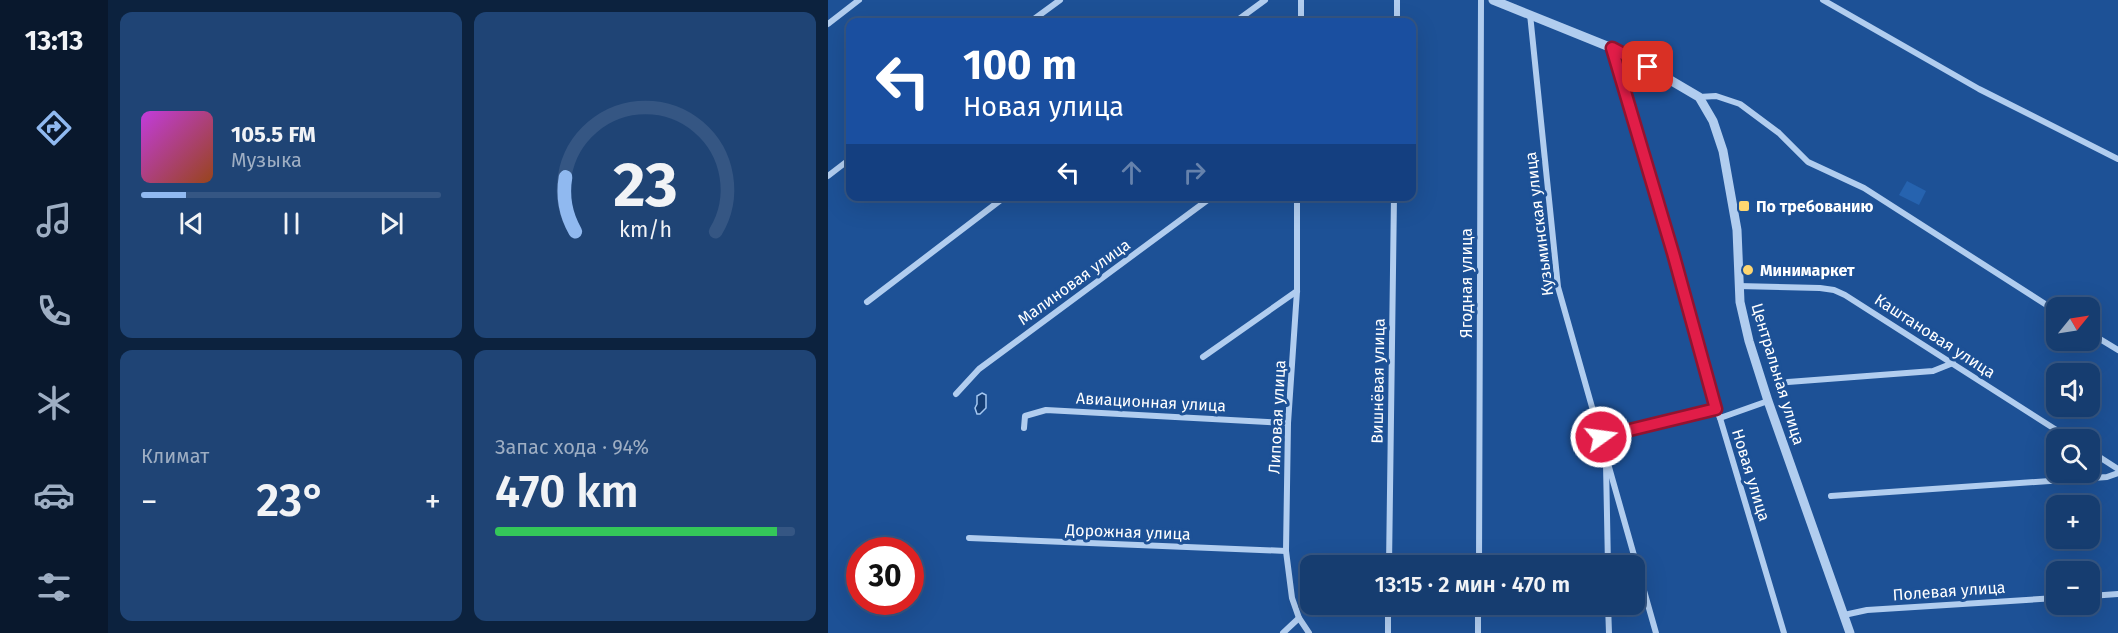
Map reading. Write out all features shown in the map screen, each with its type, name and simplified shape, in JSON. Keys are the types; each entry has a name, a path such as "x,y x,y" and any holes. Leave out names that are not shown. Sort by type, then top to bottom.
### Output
{"street":[{"path":"828,24 859,0"},
{"path":"1035,18 1060,0"},
{"path":"1240,18 1265,0"},
{"path":"1301,0 1301,18"},
{"path":"1397,0 1397,18"},
{"name":"Ягодная улица","path":"1479,555 1481,0"},
{"path":"1493,0 1612,48 1699,97 1716,96 1740,104 1779,132 1808,162 1864,188 2046,305"},
{"path":"1823,0 1979,88 2118,159"},
{"name":"Кузьминская улица","path":"1530,14 1558,287 1656,633"},
{"name":"Новая улица","path":"1612,48 1673,253 1716,409 1784,633"},
{"name":"Центральная улица","path":"1699,97 1713,121 1723,151 1737,230 1740,259 1738,286 1749,341 1850,633"},
{"path":"828,176 846,162"},
{"path":"867,302 999,201"},
{"name":"Малиновая улица","path":"956,394 979,369 1206,201"},
{"name":"Липовая улица","path":"1298,201 1297,291 1288,423 1286,551 1292,598 1299,618 1309,633"},
{"name":"Вишнёвая улица","path":"1389,555 1394,201"},
{"name":"Каштановая улица","path":"1738,286 1834,290 2055,429"},
{"path":"1203,357 1297,291"},
{"path":"2100,339 2118,350"},
{"path":"1788,382 1933,371 1953,363"},
{"path":"1720,418 1768,401"},
{"path":"1601,437 1716,409"},
{"name":"Авиационная улица","path":"1024,428 1025,416 1046,410 1288,423"},
{"path":"1606,455 1608,555"},
{"path":"1831,496 2107,477 2118,471 2100,458"},
{"name":"Дорожная улица","path":"969,538 1286,551"},
{"path":"2100,595 2118,594"},
{"name":"Полевая улица","path":"1844,615 1867,610 2046,599"},
{"path":"1388,615 1388,633"},
{"path":"1478,615 1478,633"},
{"path":"1608,615 1609,633"},
{"path":"1283,633 1299,618"}],"shaded area":[{"path":"1907,181 1926,191 1919,205 1899,195"},
{"path":"982,393 986,395 986,408 977,414 975,408 977,396"}],"place":[{"name":"По требованию","path":"1744,206"},
{"name":"Минимаркет","path":"1748,270"}],"route":[{"path":"1601,437 1716,409 1673,253 1612,48 1648,67"}]}
